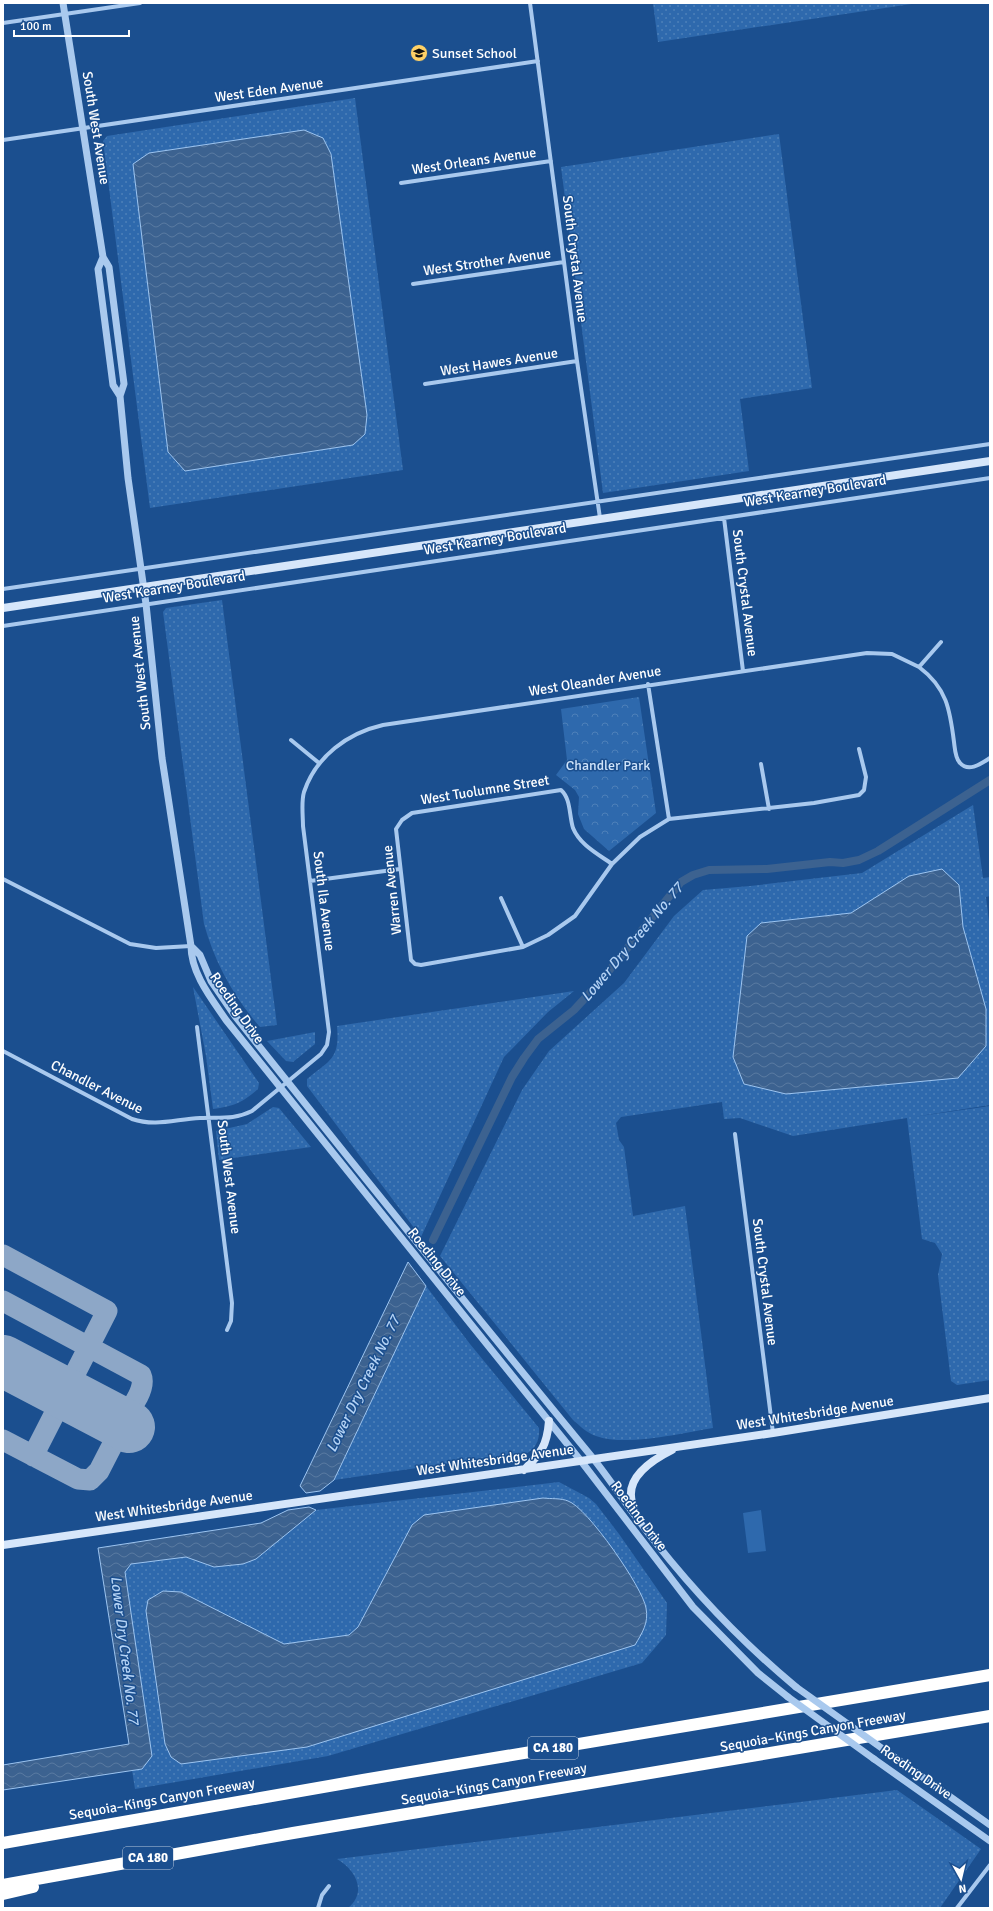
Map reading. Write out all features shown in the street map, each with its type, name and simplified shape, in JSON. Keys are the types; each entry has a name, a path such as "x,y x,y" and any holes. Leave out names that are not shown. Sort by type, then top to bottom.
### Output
{"highway":[{"name":"Sequoia–Kings Canyon Freeway","path":"3,1843 186,1810 990,1674"},
{"name":"Sequoia–Kings Canyon Freeway","path":"3,1885 293,1834 990,1716"},
{"path":"3,1894 293,1834"}],"main road":[{"name":"West Kearney Boulevard","path":"3,608 990,461"},
{"name":"West Whitesbridge Avenue","path":"3,1545 294,1501 524,1470 773,1433 990,1398"},
{"path":"524,1470 542,1449 548,1436 549,1421"},
{"path":"640,1522 631,1501 633,1485 640,1472 651,1462 680,1446"}],"street":[{"name":"South West Avenue","path":"63,3 103,257 110,267 124,384 120,396 140,569 146,604 162,758 191,946"},
{"path":"3,23 140,3"},
{"name":"South Crystal Avenue","path":"530,3 577,361 600,518"},
{"name":"West Eden Avenue","path":"3,140 538,62"},
{"name":"West Orleans Avenue","path":"401,183 551,161"},
{"name":"South West Avenue","path":"103,257 98,269 112,385 120,396"},
{"name":"West Strother Avenue","path":"413,284 564,262"},
{"name":"West Hawes Avenue","path":"425,384 577,361"},
{"name":"West Kearney Boulevard","path":"3,589 990,444"},
{"name":"West Kearney Boulevard","path":"3,626 990,478"},
{"name":"South Crystal Avenue","path":"724,518 743,671"},
{"path":"919,668 941,642"},
{"name":"West Oleander Avenue","path":"319,763 348,737 377,726 648,684 867,653 892,654 919,668 935,682 943,693 951,716 956,756 963,765 973,767 990,758"},
{"path":"648,684 669,819"},
{"path":"292,740 319,763"},
{"path":"501,898 523,947 548,935 575,916 612,864 640,837 669,819 769,809 858,795 864,790 866,777 859,748"},
{"name":"South Ila Avenue","path":"319,763 303,793 303,826 329,1032 327,1045"},
{"path":"761,764 769,809"},
{"name":"West Tuolumne Street","path":"412,813 561,790 566,795 574,830 580,839 589,848 612,864"},
{"name":"Warren Avenue","path":"412,813 402,820 396,829 411,960 415,964 421,965 523,947"},
{"path":"310,881 400,869"},
{"path":"3,879 130,944 156,948 191,946"},
{"name":"Roeding Drive","path":"191,946 200,955 211,981 221,998 534,1389 594,1459 640,1522 702,1597 767,1663 796,1687 990,1825"},
{"name":"Roeding Drive","path":"191,946 191,958 198,974 211,998 226,1020 582,1461 693,1607 758,1673 788,1697 990,1841"},
{"name":"South West Avenue","path":"197,1027 232,1303 231,1321 227,1330"},
{"name":"Chandler Avenue","path":"3,1051 139,1121 156,1124 221,1119 244,1115 252,1111 310,1064 321,1054 327,1045"},
{"name":"South Crystal Avenue","path":"734,1134 773,1433"},
{"path":"957,1908 990,1865"},
{"path":"318,1908 322,1895 329,1886"}],"green space":[{"path":"653,3 918,3 658,42"},
{"path":"355,98 403,470 150,508 103,141 107,136"},
{"path":"779,134 812,388 740,399 749,471 603,493 561,167"},
{"path":"222,600 277,1025 260,1027 241,1003 219,966 204,924 163,612 166,608"},
{"name":"Chandler Park","path":"639,697 656,813 609,851 584,829 578,814 579,797 575,790 556,775 567,760 561,709"},
{"path":"973,805 983,878 990,877 990,896 986,897 990,929 990,1105 913,1117 990,1106 990,1380 957,1385 951,1381 938,1275 942,1254 935,1243 922,1239 907,1118 793,1136 740,1118 724,1119 722,1102 621,1117 616,1123 619,1140 624,1147 633,1216 685,1206 713,1428 638,1440 609,1439 590,1433 573,1420 440,1256 522,1090 549,1051 624,983 674,916 703,890 862,873"},
{"path":"193,987 259,1083 258,1089 252,1094 242,1101 227,1107 213,1109 206,1056"},
{"path":"574,991 548,1012 504,1057 421,1237 307,1086 307,1079 327,1063 335,1052 338,1037 337,1026"},
{"path":"315,1032 315,1044 293,1062 286,1061 267,1041"},
{"path":"273,1107 279,1108 311,1147 219,1160 216,1131 247,1124"},
{"path":"426,1286 470,1344 539,1428 535,1446 529,1452 514,1458 487,1461 486,1458 334,1480"},
{"path":"559,1482 589,1498 596,1504 619,1534 667,1603 666,1635 642,1663 328,1756 135,1789 132,1770 142,1769 125,1572 130,1564 186,1557 215,1567 256,1558 316,1510"},
{"path":"761,1510 766,1551 748,1553 743,1513"},
{"path":"897,1790 981,1849 940,1908 348,1908 354,1902 357,1895 357,1881 349,1869 337,1859"}],"water":[{"path":"304,130 323,138 331,154 367,415 365,434 353,445 185,471 168,452 133,164 149,153"},
{"path":"942,869 959,885 963,927 986,1009 986,1046 958,1078 786,1094 744,1084 733,1057 747,936 761,923 851,913 909,876"},
{"path":"408,1262 426,1286 334,1480 320,1491 306,1493 300,1486"},
{"path":"543,1498 565,1500 577,1506 600,1532 625,1567 643,1598 647,1613 646,1623 635,1645 307,1747 181,1764 171,1757 165,1744 146,1611 148,1600 163,1591 181,1592 284,1644 349,1635 358,1627 412,1525 424,1515"},
{"path":"309,1507 316,1510 256,1559 243,1564 214,1567 186,1557 131,1564 125,1572 152,1756 142,1769 3,1790 3,1765 129,1744 98,1548 261,1523 288,1510"}],"waterway":[{"name":"Lower Dry Creek No. 77","path":"433,1240 512,1077 524,1058 538,1039 574,1010 599,983 681,882 693,875 709,870 767,869 830,862 843,863 859,860 878,851 990,780"}],"taxiway":[{"path":"3,1255 107,1311 33,1456"},
{"path":"3,1301 141,1375 142,1385 140,1391 135,1402 127,1411 118,1415 101,1412"},
{"path":"3,1440 78,1479 90,1480 99,1471 117,1436 117,1428 111,1419 101,1412"}],"runway":[{"path":"3,1361 129,1427"}],"place":[{"name":"Sunset School","path":"419,53"}]}
